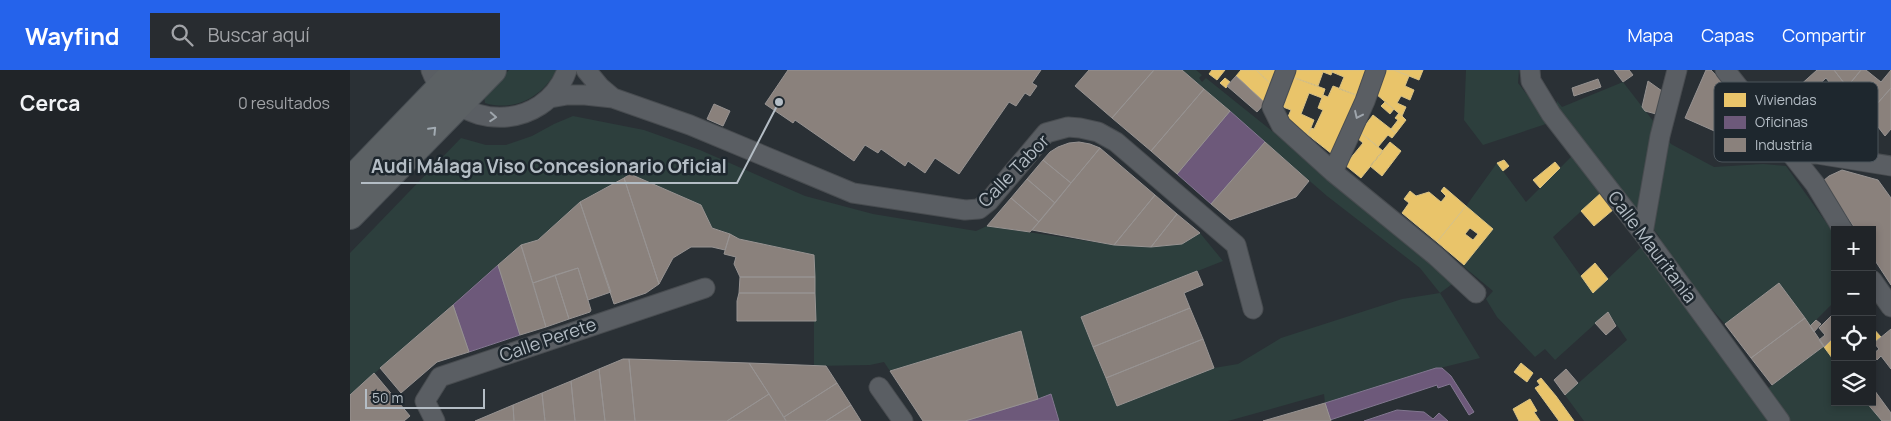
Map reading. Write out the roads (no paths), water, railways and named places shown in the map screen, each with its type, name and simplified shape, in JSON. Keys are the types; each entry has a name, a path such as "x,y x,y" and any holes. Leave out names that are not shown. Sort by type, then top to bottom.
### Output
{"main road":[{"path":"350,182 446,84 492,70"},
{"path":"350,215 446,84"}],"street":[{"path":"446,84 482,116 506,118 529,112 550,98 564,78 567,70"},
{"name":"Calle Tabor","path":"586,70 592,80 613,98"},
{"path":"1286,70 1272,107 1281,125 1332,172 1436,256 1476,292"},
{"path":"1332,172 1365,101 1376,70"},
{"name":"Calle Mauritania","path":"1530,70 1531,81 1551,114 1643,233 1780,421"},
{"path":"1643,233 1660,136 1677,70"},
{"path":"1725,70 1735,82"},
{"name":"Calle Tabor","path":"550,98 586,95 613,98 690,125 853,193 965,210 978,209 989,200 1046,133 1068,128 1098,132 1116,142 1236,245 1253,309"},
{"path":"1798,162 1815,184 1841,226"},
{"path":"1866,162 1891,166"},
{"path":"1876,286 1891,307"},
{"name":"Calle Perete","path":"435,421 425,401 440,377 705,288"},
{"path":"879,387 903,421"}],"place":[{"name":"Audi Málaga Viso Concesionario Oficial","path":"779,102"}]}
